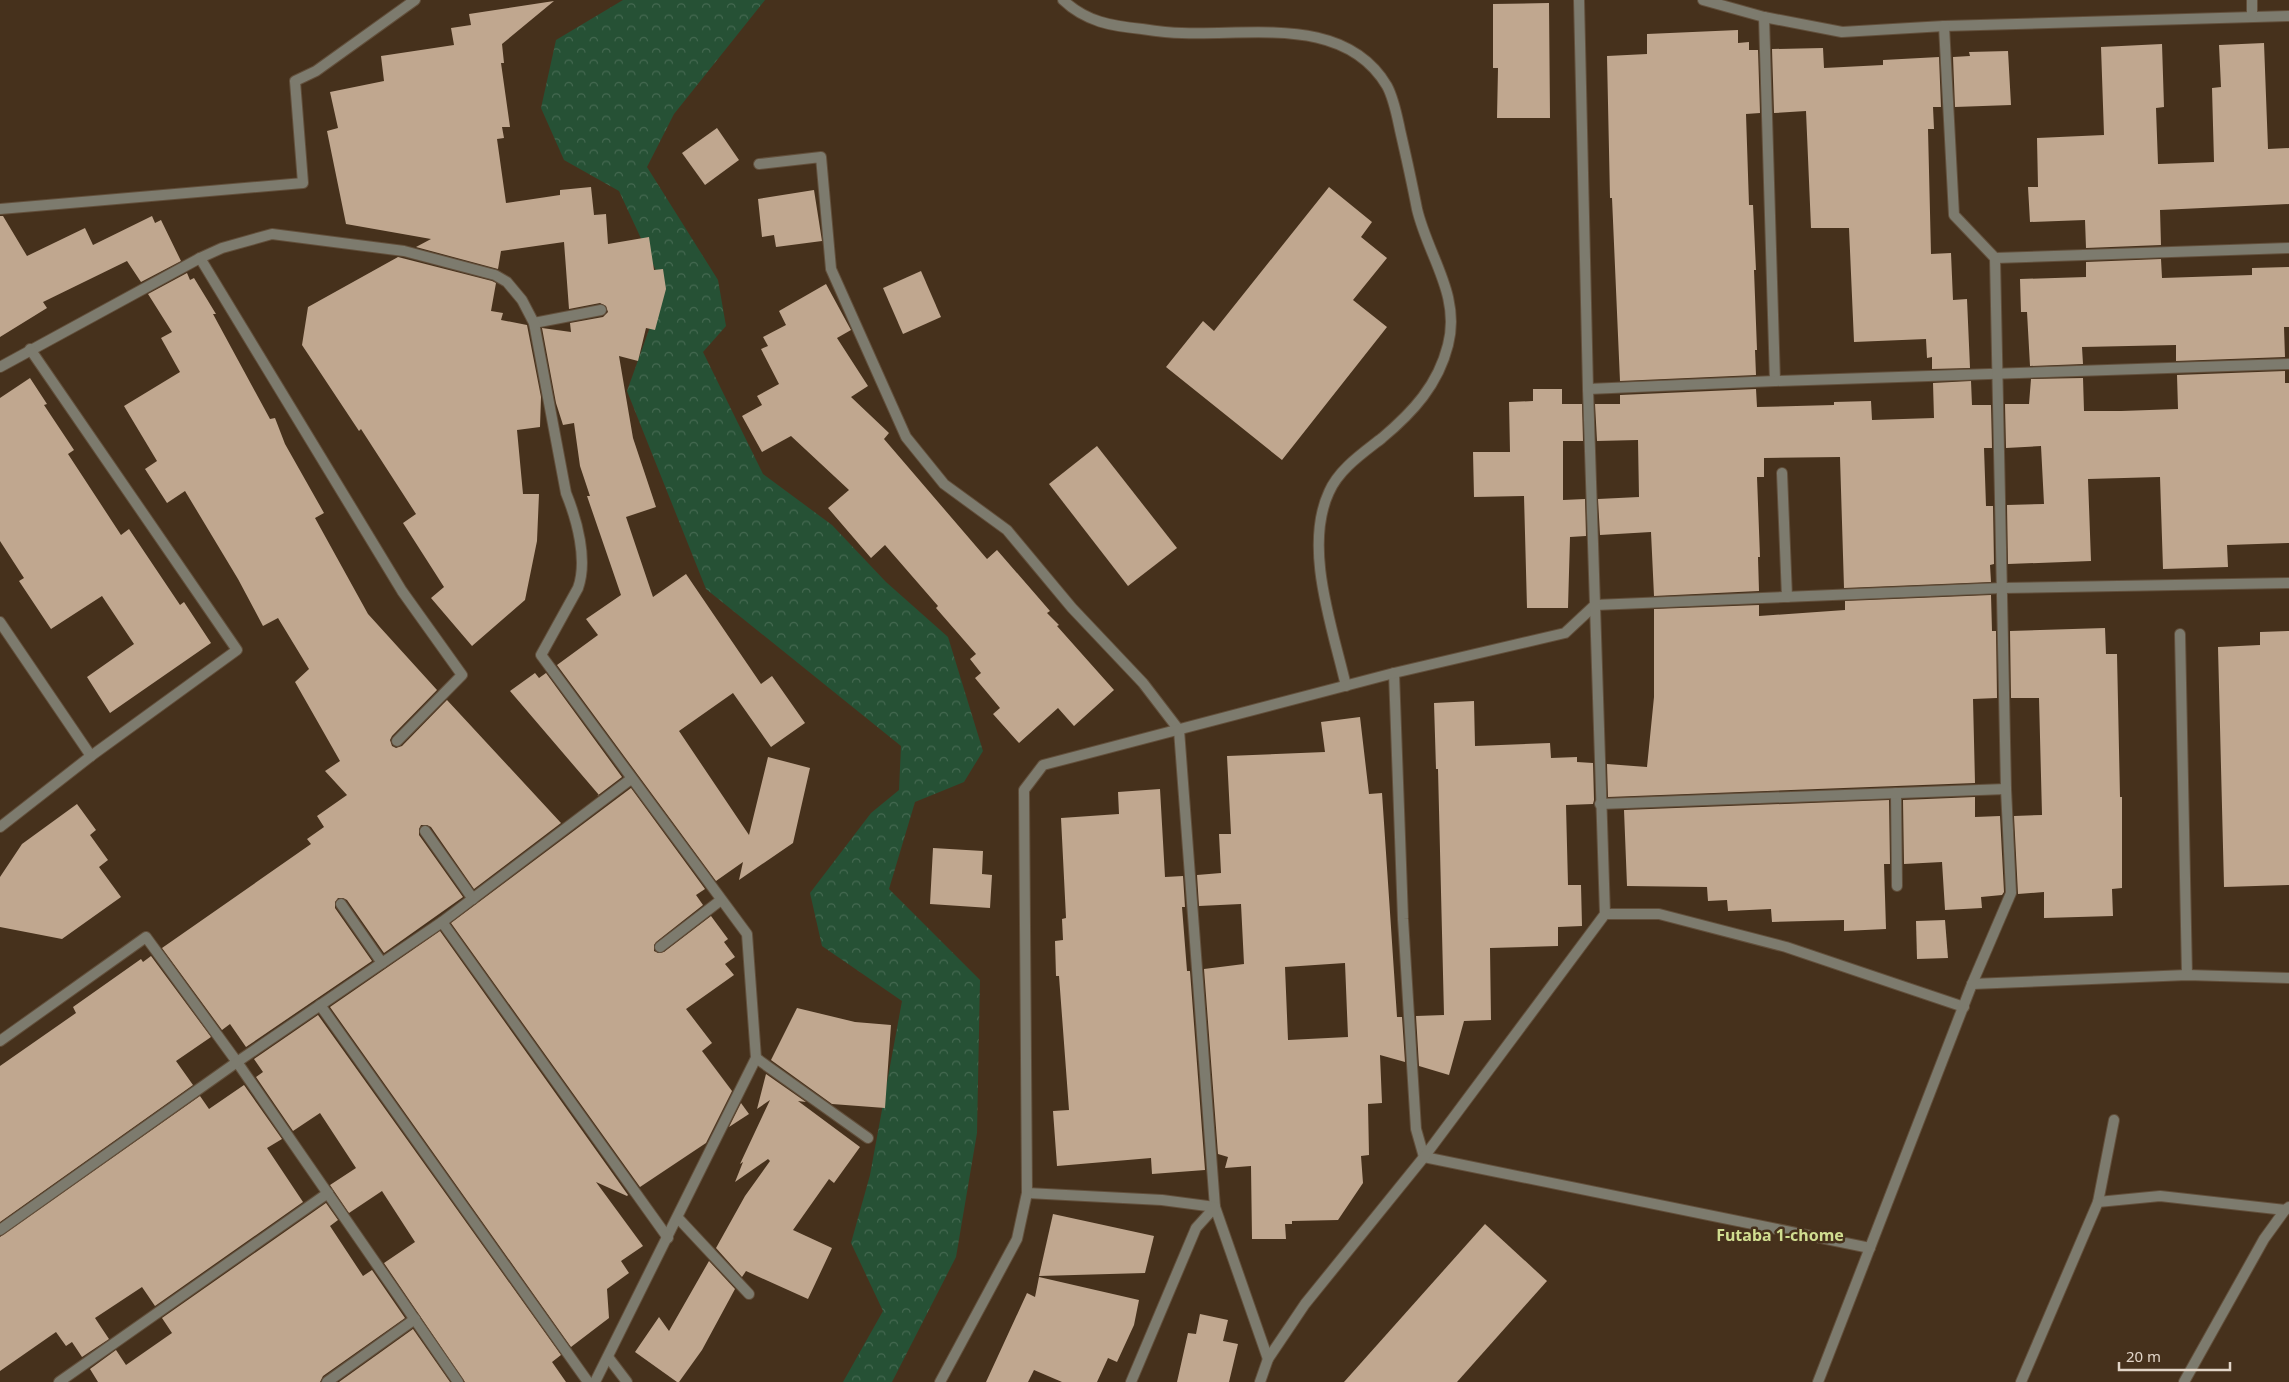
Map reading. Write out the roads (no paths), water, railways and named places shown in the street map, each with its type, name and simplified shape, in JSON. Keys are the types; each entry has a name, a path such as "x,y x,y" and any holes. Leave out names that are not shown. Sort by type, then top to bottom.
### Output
{"street":[{"path":"0,209 303,183 295,81 316,71 415,0"},
{"path":"1063,0 1076,12 1110,26 1181,33 1293,32 1318,37 1357,54 1375,68 1389,89 1397,114 1421,226 1441,271 1452,318 1443,366 1433,383 1402,422 1342,472 1329,491 1320,520 1321,576 1346,686"},
{"path":"1260,1382 1268,1359 1306,1304 1424,1157 1605,914 1588,389 1579,0"},
{"path":"1703,0 1764,17 1842,32 1944,26 2289,16"},
{"path":"2252,0 2252,16"},
{"path":"1764,17 1775,380"},
{"path":"1818,1382 1972,984 2010,893 1996,373 1995,258 1954,215 1944,26"},
{"path":"759,164 821,157 831,269 906,437 944,484 1007,530 1072,608 1143,683 1179,730 1215,1207 1268,1359"},
{"path":"0,367 200,258 222,248 272,234 404,251 495,275 507,282 522,300 534,323 566,493 574,512 581,558 581,578 578,588 541,655 747,934 756,1058 595,1382"},
{"path":"1995,258 2289,248"},
{"path":"200,258 402,591 462,675 398,741"},
{"path":"534,323 601,310"},
{"path":"0,826 91,756 237,650 30,349"},
{"path":"1588,389 1775,380 2289,364"},
{"path":"1782,473 1787,597"},
{"path":"940,1382 1017,1239 1028,1193 1024,790 1043,765 1394,673 1565,633 1595,605 2002,588 2289,583"},
{"path":"0,622 91,756"},
{"path":"2180,634 2187,975"},
{"path":"1394,673 1403,919 1416,1129 1424,1157"},
{"path":"0,1230 237,1062 442,922 631,779"},
{"path":"1600,804 2006,789"},
{"path":"1896,793 1897,886"},
{"path":"425,831 473,899"},
{"path":"660,947 721,900"},
{"path":"341,904 382,963"},
{"path":"1605,914 1659,914 1786,947 1964,1007"},
{"path":"442,922 668,1238"},
{"path":"0,1041 146,937 237,1062 458,1382"},
{"path":"1972,984 2187,975 2289,978"},
{"path":"320,1005 588,1382"},
{"path":"756,1058 868,1138"},
{"path":"2021,1382 2098,1202 2114,1120"},
{"path":"1424,1157 1870,1248"},
{"path":"59,1382 328,1193"},
{"path":"1028,1193 1162,1200 1215,1207"},
{"path":"2098,1202 2160,1196 2287,1209"},
{"path":"1131,1382 1196,1228 1215,1207"},
{"path":"2184,1382 2264,1239 2287,1209"},
{"path":"678,1218 749,1294"},
{"path":"327,1382 415,1319"},
{"path":"608,1357 627,1382"}],"district":[{"name":"Futaba 1-chome","path":"1780,1235"}]}
